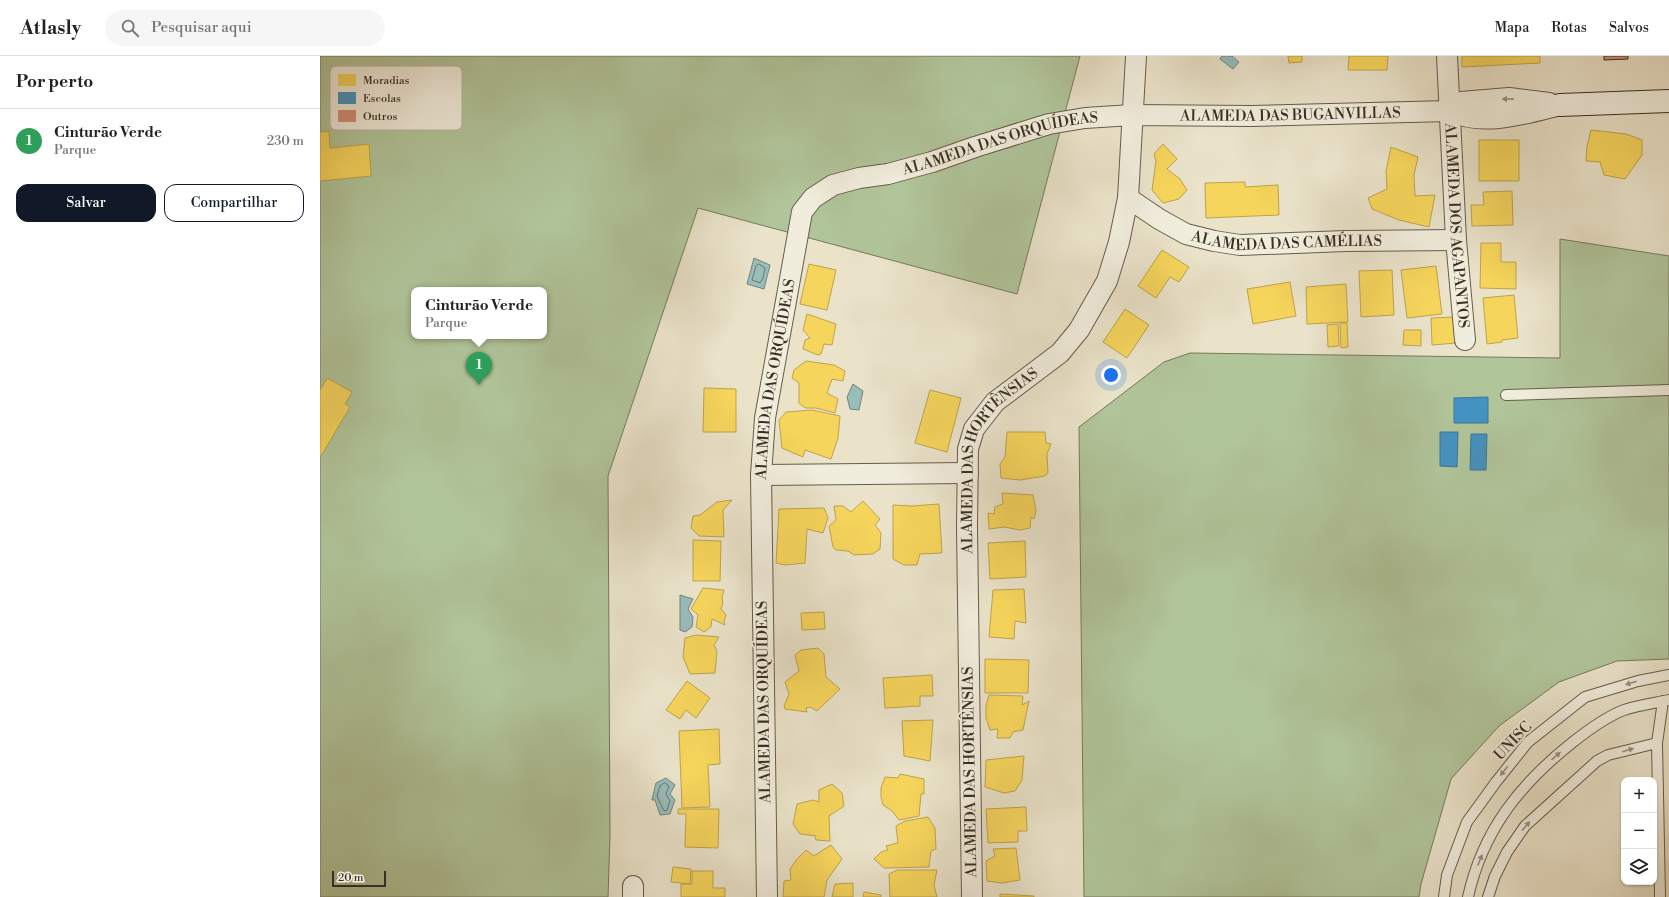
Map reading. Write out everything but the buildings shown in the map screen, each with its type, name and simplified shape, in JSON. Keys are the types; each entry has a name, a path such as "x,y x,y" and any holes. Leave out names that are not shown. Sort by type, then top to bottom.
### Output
{"street":[{"name":"ALAMEDA DAS HORTÊNSIAS","path":"972,897 967,527 968,449 974,429 995,402 1060,353 1079,330 1092,310 1107,281 1119,242 1128,198 1136,56"},
{"name":"ALAMEDA DOS AGAPANTOS","path":"1447,56 1456,240 1465,340"},
{"name":"ALAMEDA DAS BUGANVILLAS","path":"1132,115 1259,115 1449,111 1460,102 1509,98 1560,105"},
{"path":"1560,105 1669,101"},
{"name":"ALAMEDA DAS ORQUÍDEAS","path":"767,897 761,475 765,418 802,212 813,198 833,185 858,178 888,174 932,162 1049,124 1085,118 1132,115"},
{"name":"ALAMEDA DAS CAMÉLIAS","path":"1128,198 1159,219 1186,234 1214,241 1240,245 1346,241 1456,240"},
{"path":"761,475 968,473"}],"lane":[{"path":"1506,395 1669,390"},
{"name":"UNISC","path":"1444,897 1447,875 1467,822 1528,742 1585,698 1638,681 1669,675"},
{"path":"1468,897 1472,879 1491,834 1515,797 1548,764 1589,730 1624,710 1666,701 1657,742 1660,897"},
{"path":"1488,897 1495,876 1507,852 1525,826 1542,809 1597,761 1608,755 1657,742"}],"green space":[{"path":"320,56 1080,56 1017,294 698,208 608,476 610,835 608,897 320,897"},
{"path":"1560,239 1669,256 1669,659 1617,661 1559,682 1499,726 1451,779 1421,884 1419,897 1084,897 1079,427 1164,362 1190,353 1560,358"}],"water":[{"path":"1222,56 1232,56 1239,62 1233,69 1220,59"},
{"path":"754,258 770,265 764,289 747,284"},
{"path":"853,384 863,391 859,410 850,409 847,397"},
{"path":"680,595 693,599 688,609 693,617 692,627 685,632 680,630"},
{"path":"666,778 675,785 670,794 675,800 670,814 660,815 655,800 652,800 656,783"}],"place":[{"name":"Cinturão Verde","path":"479,385"}]}
